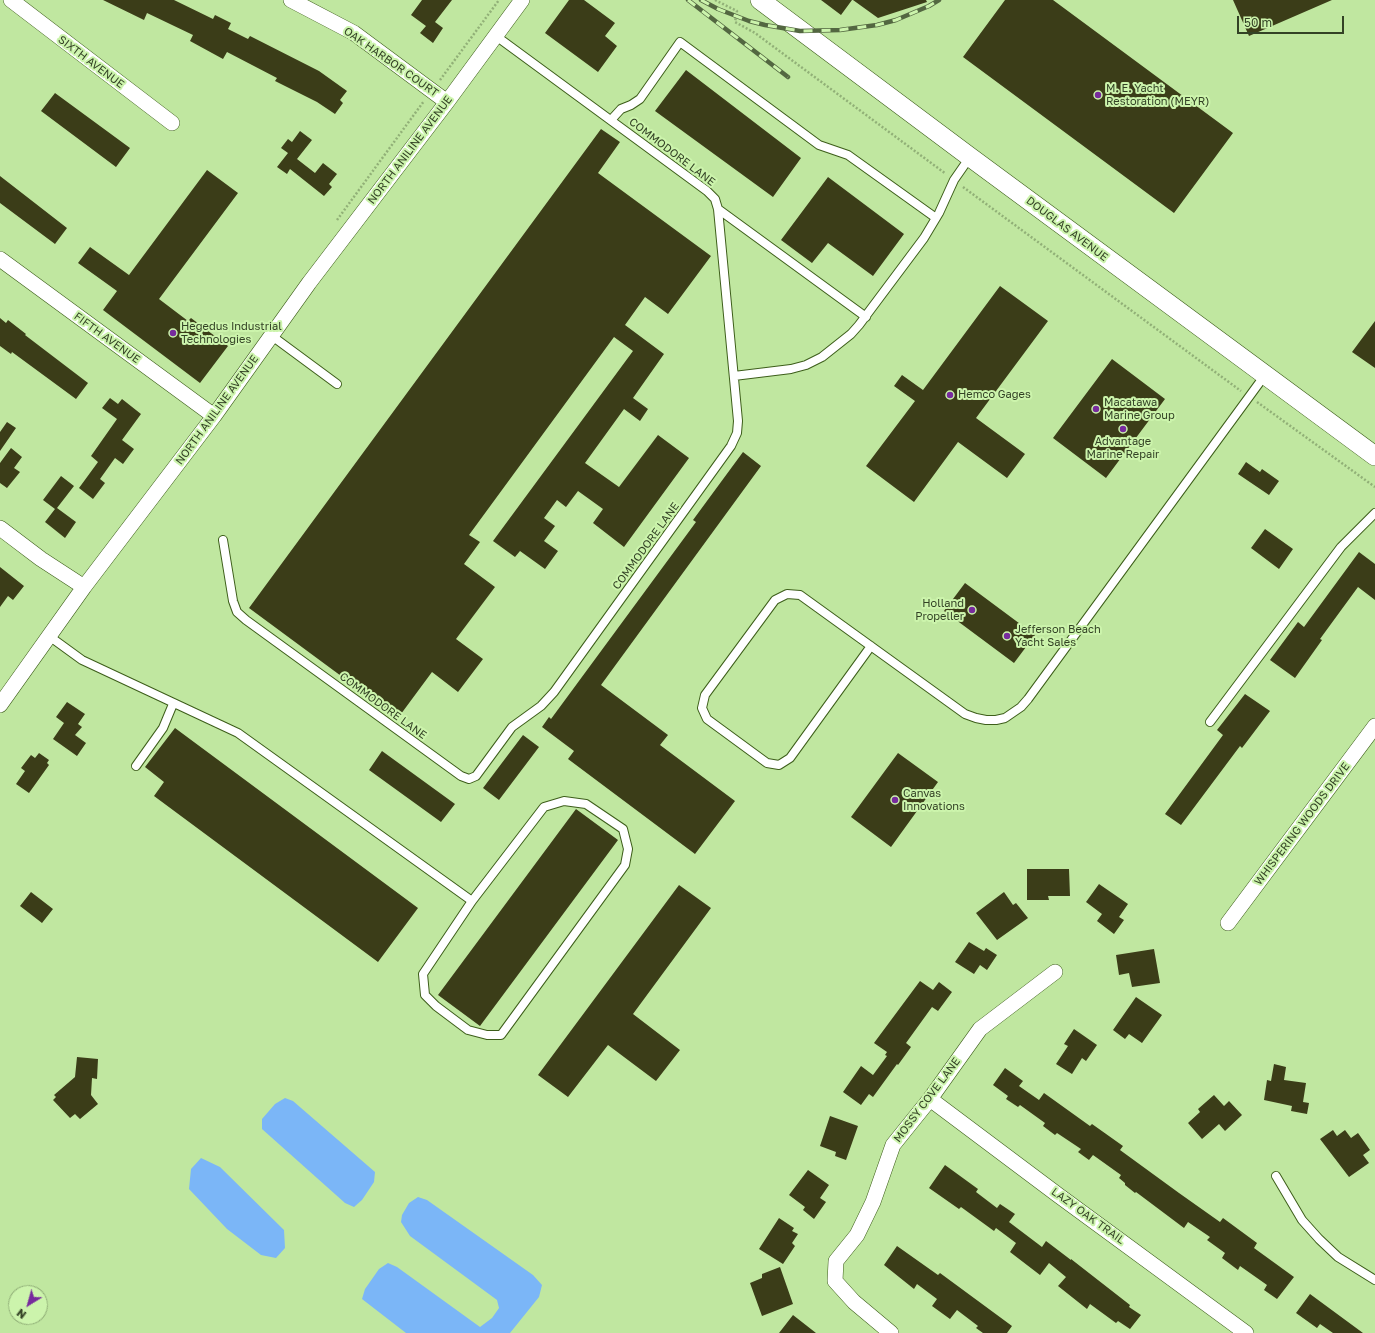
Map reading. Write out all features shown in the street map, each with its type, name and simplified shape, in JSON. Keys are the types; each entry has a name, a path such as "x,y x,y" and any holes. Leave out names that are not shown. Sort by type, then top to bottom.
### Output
{"street":[{"name":"SIXTH AVENUE","path":"11,0 172,123"},
{"name":"OAK HARBOR COURT","path":"291,0 354,33 447,102"},
{"name":"NORTH ANILINE AVENUE","path":"0,705 84,587 214,416 310,282 447,102 522,0"},
{"name":"DOUGLAS AVENUE","path":"760,0 970,158 1375,456"},
{"name":"FIFTH AVENUE","path":"0,259 214,416"},
{"path":"0,528 41,559 84,587"},
{"name":"WHISPERING WOODS DRIVE","path":"1228,922 1375,726"},
{"name":"MOSSY COVE LANE","path":"891,1333 854,1302 835,1281 836,1261 856,1235 873,1202 893,1145 930,1099 980,1029 1055,972"},
{"name":"LAZY OAK TRAIL","path":"930,1099 1245,1333"}],"lane":[{"name":"COMMODORE LANE","path":"223,540 233,601 237,612 461,776 469,779 476,776 512,727 541,706 554,692 731,446 737,433 738,421 718,209 715,199 611,120 496,36"},
{"path":"611,120 621,109 640,99 680,42 819,145 848,155 936,218"},
{"path":"734,376 791,369 806,365 822,357 860,325 924,238 936,218 954,180 970,158"},
{"path":"718,209 866,316"},
{"path":"272,336 337,384"},
{"path":"871,646 790,758 779,765 767,763 761,759 708,719 702,708 705,695 775,600 787,594 800,595 966,714 976,718 996,720 1005,718 1028,699 1265,375"},
{"path":"1210,722 1341,547 1375,513"},
{"path":"49,636 82,660 238,734 472,901"},
{"path":"136,766 163,728 173,704"},
{"path":"564,800 586,804 623,829 628,849 625,865 501,1035 487,1036 468,1030 436,1006 425,995 423,974 472,901 544,807 564,800"},
{"path":"1276,1176 1302,1220 1319,1239 1338,1257 1375,1280"}],"path":[{"path":"336,221 499,0"},
{"path":"715,0 737,11 735,22 755,33 945,173"},
{"path":"965,188 1375,487"}],"water":[{"path":"285,1098 293,1101 375,1172 374,1182 362,1200 354,1207 345,1203 262,1129 262,1119 275,1104"},
{"path":"201,1158 220,1167 284,1230 285,1248 276,1258 261,1255 227,1229 189,1189 191,1169"},
{"path":"418,1197 427,1200 533,1275 542,1285 539,1297 510,1333 406,1333 362,1299 365,1289 379,1269 388,1263 397,1267 480,1327 492,1318 499,1308 497,1300 410,1236 401,1222 402,1215 409,1203"}],"building":[{"path":"103,0 174,0 213,19 215,15 231,23 228,29 248,39 250,36 319,71 347,91 340,100 343,103 335,114 317,102 275,81 277,78 227,52 223,59 190,41 193,35 147,13 144,20"},
{"path":"422,0 452,0 435,22 443,28 433,43 420,33 426,26 411,15"},
{"path":"569,0 584,0 615,23 605,36 617,46 598,72 545,33"},
{"path":"821,0 852,0 841,15"},
{"path":"853,0 926,0 927,2 878,18"},
{"name":"M. E. Yacht Restoration (MEYR)","path":"1005,0 1053,0 1233,133 1174,213 963,57"},
{"path":"1233,0 1332,0 1249,36"},
{"path":"686,70 801,158 773,197 655,111"},
{"path":"55,93 130,148 116,167 41,111"},
{"path":"601,129 620,142 598,173 711,256 668,314 645,297 625,325 664,354 633,398 648,409 640,421 624,409 585,463 619,487 658,435 689,458 624,547 593,523 603,509 578,491 566,507 557,500 544,518 555,526 544,541 558,551 545,569 520,551 515,557 493,541 633,351 614,337 469,535 480,542 464,564 495,587 456,639 483,659 458,692 432,672 398,718 249,608"},
{"path":"300,131 312,140 297,159 315,173 323,163 337,174 329,184 332,187 324,196 290,169 287,174 277,167 288,153 281,148 288,139 292,142"},
{"path":"207,170 238,193 159,299 188,321 191,318 228,346 200,383 103,310 117,291 78,263 90,247 129,275"},
{"path":"0,176 67,228 55,244 0,203"},
{"path":"828,177 904,234 873,276 828,243 812,263 781,240"},
{"name":"Hemco Gages","path":"1000,286 1048,321 976,418 1025,454 1007,478 958,442 914,502 866,466 915,401 894,386 902,375 923,390"},
{"path":"0,318 6,323 8,320 26,334 25,335 88,383 76,399 12,352 11,354 0,346"},
{"path":"1375,321 1375,368 1352,352"},
{"path":"1112,359 1165,399 1106,478 1053,438"},
{"path":"110,398 118,404 122,399 141,414 122,440 134,449 123,464 115,458 100,479 105,483 93,499 79,488 98,462 91,456 117,419 102,408"},
{"path":"7,422 16,428 0,451 0,432"},
{"path":"11,448 22,457 14,468 20,472 7,488 0,483 0,463"},
{"path":"743,452 761,466 601,685 668,735 660,745 735,801 695,854 568,759 574,751 542,727 549,717 551,719 696,522 693,520"},
{"path":"1246,462 1260,472 1262,469 1279,481 1269,495 1238,474"},
{"path":"61,476 74,486 57,508 76,522 65,538 45,522 55,509 43,500"},
{"path":"1265,529 1293,549 1279,569 1251,548"},
{"path":"1359,552 1375,564 1375,600 1358,587 1320,639 1322,640 1295,678 1270,660 1298,622 1304,627"},
{"path":"0,567 24,586 13,600 8,596 0,607"},
{"path":"965,583 1035,635 1014,663 944,611"},
{"path":"1245,694 1270,711 1242,748 1240,746 1181,825 1165,814 1223,735 1217,730"},
{"path":"67,702 85,714 78,724 82,727 75,735 86,743 77,756 53,739 64,723 56,717"},
{"path":"175,728 418,908 378,962 154,796 164,782 145,767"},
{"path":"523,735 539,747 499,800 483,788"},
{"path":"382,751 455,804 441,822 369,770"},
{"path":"39,753 49,760 47,763 49,765 29,793 16,784 25,771 21,768 31,755 35,758"},
{"name":"Canvas Innovations","path":"898,753 938,782 891,847 851,817"},
{"path":"576,809 618,840 480,1026 438,995"},
{"path":"1027,869 1069,869 1070,896 1048,896 1049,900 1027,900"},
{"path":"1099,884 1128,904 1119,917 1124,920 1114,934 1097,921 1102,914 1086,902"},
{"path":"679,885 711,908 633,1014 680,1050 656,1081 608,1045 568,1097 538,1075"},
{"path":"31,892 53,909 42,923 20,906"},
{"path":"1004,892 1013,905 1016,903 1028,918 997,940 976,913"},
{"path":"969,942 984,951 986,948 997,955 987,970 980,965 974,974 955,962"},
{"path":"1154,949 1160,983 1132,987 1129,973 1119,975 1116,955"},
{"path":"920,981 933,990 939,982 952,992 938,1011 932,1007 906,1043 911,1047 898,1065 897,1064 873,1097 869,1094 861,1105 843,1092 861,1066 873,1075 887,1056 885,1055 887,1052 874,1043"},
{"path":"1136,997 1162,1015 1142,1043 1129,1034 1125,1039 1113,1030"},
{"path":"1074,1029 1097,1045 1086,1061 1082,1058 1072,1074 1056,1064 1068,1046 1064,1044"},
{"path":"77,1057 98,1059 97,1079 92,1078 91,1095 98,1104 80,1119 75,1114 70,1118 53,1100 56,1097 54,1095 75,1077"},
{"path":"1274,1064 1286,1067 1284,1080 1306,1083 1303,1102 1309,1103 1307,1114 1291,1111 1292,1106 1264,1100 1267,1080 1271,1081"},
{"path":"1005,1068 1023,1081 1019,1086 1039,1100 1044,1093 1090,1126 1092,1124 1123,1146 1120,1150 1179,1193 1220,1222 1223,1218 1257,1243 1254,1248 1294,1277 1277,1299 1264,1290 1267,1285 1240,1266 1238,1270 1222,1258 1225,1253 1207,1240 1210,1237 1188,1222 1184,1228 1125,1185 1125,1183 1119,1178 1121,1175 1093,1155 1089,1160 1078,1152 1081,1149 1057,1133 1055,1135 1043,1126 1045,1123 1020,1105 1018,1107 1006,1099 1008,1096 993,1085"},
{"path":"1214,1095 1224,1106 1229,1101 1242,1115 1225,1131 1219,1124 1202,1139 1188,1123 1200,1112 1198,1109"},
{"path":"830,1116 858,1126 846,1160 835,1156 836,1152 820,1146"},
{"path":"1333,1130 1337,1136 1345,1130 1351,1138 1358,1133 1370,1150 1363,1155 1369,1163 1349,1177 1320,1139"},
{"path":"945,1165 978,1189 976,1192 997,1208 1000,1204 1015,1214 1009,1222 1042,1247 1046,1241 1130,1305 1129,1307 1141,1315 1130,1329 1118,1321 1116,1323 1090,1304 1087,1309 1058,1286 1066,1277 1049,1263 1040,1275 1010,1252 1016,1243 996,1228 994,1231 961,1207 959,1209 929,1188"},
{"path":"808,1170 829,1185 820,1198 826,1202 814,1219 803,1210 805,1207 789,1195"},
{"path":"779,1218 794,1228 792,1231 798,1234 792,1243 795,1246 783,1264 759,1249"},
{"path":"897,1246 938,1275 940,1273 1012,1326 1007,1333 983,1333 976,1328 978,1326 957,1310 950,1319 932,1306 937,1299 917,1284 914,1289 884,1265"},
{"path":"780,1267 793,1304 762,1316 750,1283 762,1278 762,1274"},
{"path":"1310,1294 1363,1333 1333,1333 1320,1324 1317,1328 1296,1313"},
{"path":"793,1315 816,1333 779,1333"}],"railway":[{"path":"688,0 788,77"},
{"path":"701,0 718,9 749,21 800,31 840,30 877,25 896,20 929,6 939,0"}],"place":[{"name":"M. E. Yacht Restoration (MEYR)","path":"1098,95"},
{"name":"Hegedus Industrial Technologies","path":"173,333"},
{"name":"Hemco Gages","path":"950,395"},
{"name":"Macatawa Marine Group","path":"1096,409"},
{"name":"Advantage Marine Repair","path":"1123,429"},
{"name":"Holland Propeller","path":"972,610"},
{"name":"Jefferson Beach Yacht Sales","path":"1007,636"},
{"name":"Canvas Innovations","path":"895,800"}]}
